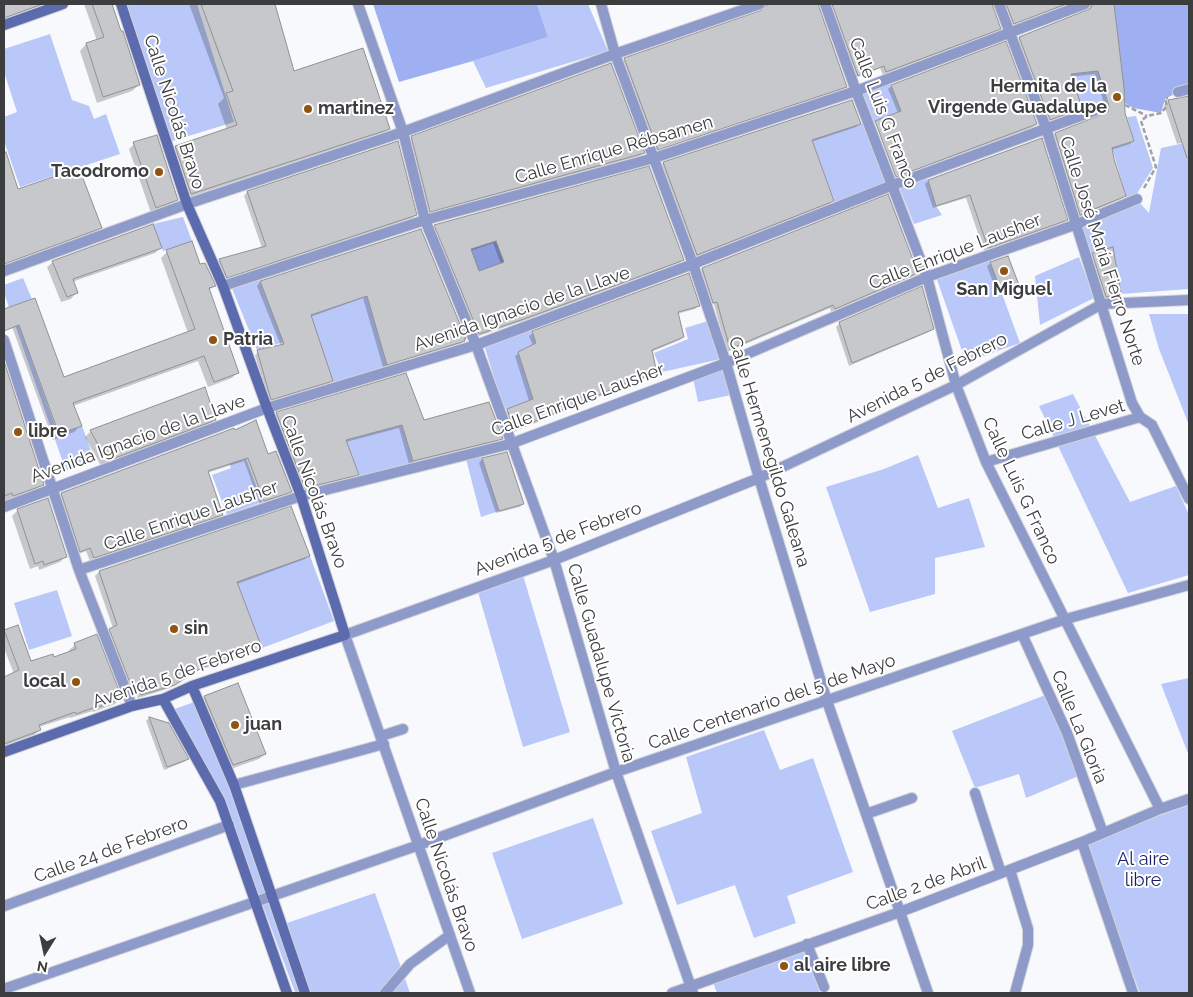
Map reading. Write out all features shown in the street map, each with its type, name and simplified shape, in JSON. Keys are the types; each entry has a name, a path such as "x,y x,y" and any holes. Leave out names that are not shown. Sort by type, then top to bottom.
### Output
{"street":[{"path":"4,25 64,4"},
{"name":"Calle Nicolás Bravo","path":"121,4 188,204 223,286 301,496 345,635 470,993"},
{"name":"Calle Guadalupe Victoria","path":"358,4 403,132 425,220 476,345 510,444 554,560 616,772 692,990"},
{"name":"Calle Hermenegildo Galeana","path":"601,4 615,54 693,264 726,362 827,701 928,993"},
{"path":"4,271 188,204 403,132 615,54 760,4"},
{"name":"Calle Luis G Franco","path":"825,4 927,277 956,385 986,462 1160,809"},
{"name":"Calle José María Fierro Norte","path":"999,4 1046,128 1132,403 1140,416 1152,425 1189,499"},
{"name":"Calle Enrique Rébsamen","path":"223,286 425,220 654,158 856,91 1085,4"},
{"path":"1178,92 1189,88"},
{"name":"Avenida Ignacio de la Llave","path":"4,507 267,408 476,345 1102,108"},
{"name":"Calle Enrique Lausher","path":"78,570 301,496 510,444 726,362 927,277 1077,224 1137,199"},
{"path":"1102,304 1189,300"},
{"name":"Avenida 5 de Febrero","path":"4,752 132,706 163,699 192,686 345,635 554,560 759,478 956,385 1102,304"},
{"path":"4,340 78,570 132,706"},
{"name":"Calle J Levet","path":"986,462 1140,416"},
{"name":"Calle Centenario del 5 de Mayo","path":"4,989 419,846 616,772 1066,619 1189,585"},
{"name":"Calle La Gloria","path":"1022,634 1067,733 1103,833"},
{"path":"192,686 234,784 306,993"},
{"path":"163,699 220,801 287,993"},
{"path":"234,784 382,740 403,729"},
{"path":"975,793 1028,929 1028,945 1015,993"},
{"path":"866,814 912,798"},
{"name":"Calle 2 de Abril","path":"672,993 692,990 807,944 900,912 1189,799"},
{"name":"Calle 24 de Febrero","path":"4,906 229,825"},
{"path":"1082,842 1134,993"},
{"path":"385,993 410,964 450,935"},
{"path":"807,944 824,987"}],"path":[{"path":"1137,199 1156,167 1141,121 1147,116 1161,113 1167,106 1165,99 1178,92"},
{"path":"1125,105 1147,116"}],"green space":[{"path":"126,4 197,4 234,122 169,142"},
{"path":"537,4 588,4 608,51 486,88 473,61 548,37"},
{"path":"50,34 72,100 89,106 94,119 106,114 120,154 20,187 4,141 4,117 17,112 4,72 4,49"},
{"path":"1098,71 1108,105 1083,112 1071,74"},
{"path":"889,81 901,111 873,122 861,92"},
{"path":"1136,116 1153,168 1136,195 1127,199 1112,148 1134,141 1127,117"},
{"path":"864,123 889,184 836,205 812,140"},
{"path":"1189,142 1189,289 1121,294 1113,247 1089,254 1080,225 1139,202 1149,213 1161,148"},
{"path":"926,175 936,206 942,215 914,224 899,187"},
{"path":"183,217 192,241 163,251 153,224"},
{"path":"1079,257 1094,298 1040,325 1035,276"},
{"path":"989,258 1020,343 966,362 936,277"},
{"path":"258,277 284,342 257,350 231,286"},
{"path":"23,278 32,299 12,306 58,434 82,426 94,459 66,471 4,293 4,285"},
{"path":"367,296 388,368 334,383 311,315"},
{"path":"1149,314 1189,314 1189,425 1159,349"},
{"path":"708,321 721,359 662,372 654,353 688,339 685,328"},
{"path":"531,329 536,343 518,352 533,399 504,410 485,348"},
{"path":"723,366 731,395 698,402 693,377"},
{"path":"1073,394 1130,502 1176,486 1189,515 1189,575 1128,593 1039,406"},
{"path":"402,425 414,465 360,477 346,440"},
{"path":"481,455 499,511 481,517 466,459"},
{"path":"918,455 938,508 969,498 985,547 935,558 935,594 870,612 826,487 884,469"},
{"path":"245,456 262,502 227,515 212,475 231,468 229,462"},
{"path":"310,556 334,621 262,648 237,582"},
{"path":"522,572 570,732 523,747 478,592"},
{"path":"57,590 72,636 29,650 14,603"},
{"path":"1189,678 1189,756 1161,684"},
{"path":"1048,694 1081,775 1026,798 1019,774 975,788 952,731"},
{"path":"194,702 228,779 301,993 295,992 222,796 172,710"},
{"path":"764,730 780,770 813,758 853,872 787,896 796,923 754,938 735,885 677,905 651,831 702,813 686,757"},
{"name":"Al aire libre","path":"1189,805 1189,993 1140,993 1084,843"},
{"path":"593,818 623,904 522,939 492,853"},
{"path":"375,893 410,993 308,993 284,924"},
{"name":"al aire libre","path":"804,949 820,993 717,993 713,982"}],"shaded area":[{"path":"373,4 537,4 548,37 399,82"},
{"path":"1114,4 1189,4 1189,89 1165,99 1161,113 1133,108 1125,103"},
{"path":"496,241 504,262 479,271 471,249"}],"building":[{"path":"4,4 39,4 40,5 4,18"},
{"path":"92,4 112,4 121,31 123,31 140,85 103,97 86,43 104,37"},
{"name":"martinez","path":"201,4 275,4 294,71 363,48 390,129 191,194 175,146 237,125 226,93 233,91"},
{"path":"770,4 818,4 847,87 658,150 624,58 762,10"},
{"path":"832,4 992,4 1001,29 886,72 884,66 858,76"},
{"path":"1006,4 1066,4 1014,24"},
{"path":"1092,4 1114,4 1124,88 1125,113 1134,141 1112,148 1126,196 1080,215 1055,133 1108,112 1109,106 1098,71 1071,74 1082,108 1050,120 1019,37 1087,10 1091,8"},
{"path":"1006,41 1037,124 896,177 875,121 901,111 891,85"},
{"path":"611,63 645,153 430,212 411,136"},
{"path":"1189,96 1189,157 1187,158 1168,100"},
{"path":"852,100 861,124 812,140 834,201 697,255 663,162"},
{"name":"Tacodromo","path":"157,135 178,200 156,208 133,142"},
{"path":"1042,138 1068,220 988,248 970,195 936,206 928,180"},
{"path":"398,141 417,215 227,278 219,259 266,246 247,191"},
{"path":"6,152 18,189 79,168 102,228 4,264 4,153"},
{"path":"649,166 684,260 479,334 434,225","holes":["496,241 504,262 479,271 471,249"]},
{"path":"888,194 918,273 835,309 833,305 730,349 717,302 713,303 702,268"},
{"path":"153,224 162,248 73,279 78,293 67,297 52,261"},
{"path":"421,229 466,339 464,339 465,341 387,365 367,296 311,315 333,381 271,400 257,350 284,344 260,281"},
{"name":"Patria","path":"192,241 200,264 205,263 216,286 209,288 239,373 214,382 204,356 73,403 82,426 59,434 19,325 4,331 4,309 35,298 64,377 195,329 166,250"},
{"path":"1113,247 1121,294 1106,297 1092,253"},
{"name":"San Miguel","path":"1008,256 1019,285 1001,291 990,262"},
{"path":"689,273 700,306 678,312 684,337 652,350 657,373 634,380 514,430 507,409 533,399 518,352 536,343 532,331"},
{"path":"922,286 934,329 852,363 839,322"},
{"path":"4,361 44,485 13,496 12,493 4,496"},
{"path":"406,373 424,420 489,402 503,439 413,461 402,425 346,440 359,475 305,488 276,412"},
{"name":"Patria","path":"205,387 216,420 107,461 90,430"},
{"path":"256,420 268,454 276,451 292,492 264,501 248,458 208,471 223,515 94,558 90,548 80,552 61,493 234,428 235,430"},
{"path":"507,452 524,504 499,511 482,458"},
{"path":"48,498 67,557 44,565 43,561 35,564 17,509"},
{"path":"291,506 310,556 237,582 262,648 201,668 175,685 141,695 140,691 134,693 109,629 117,625 99,571"},
{"path":"18,625 31,661 53,654 54,657 76,649 74,643 97,634 122,698 39,725 41,730 4,744 4,677 19,670 4,630"},
{"name":"juan","path":"238,683 266,754 233,765 204,696"},
{"path":"149,717 169,723 189,759 167,767"}],"place":[{"name":"Hermita de la Virgende Guadalupe","path":"1117,97"},
{"name":"martinez","path":"308,109"},
{"name":"Tacodromo","path":"159,172"},
{"name":"San Miguel","path":"1004,271"},
{"name":"Patria","path":"213,340"},
{"name":"libre","path":"18,432"},
{"name":"sin","path":"174,629"},
{"name":"local","path":"76,682"},
{"name":"juan","path":"235,725"},
{"name":"al aire libre","path":"784,966"}]}
